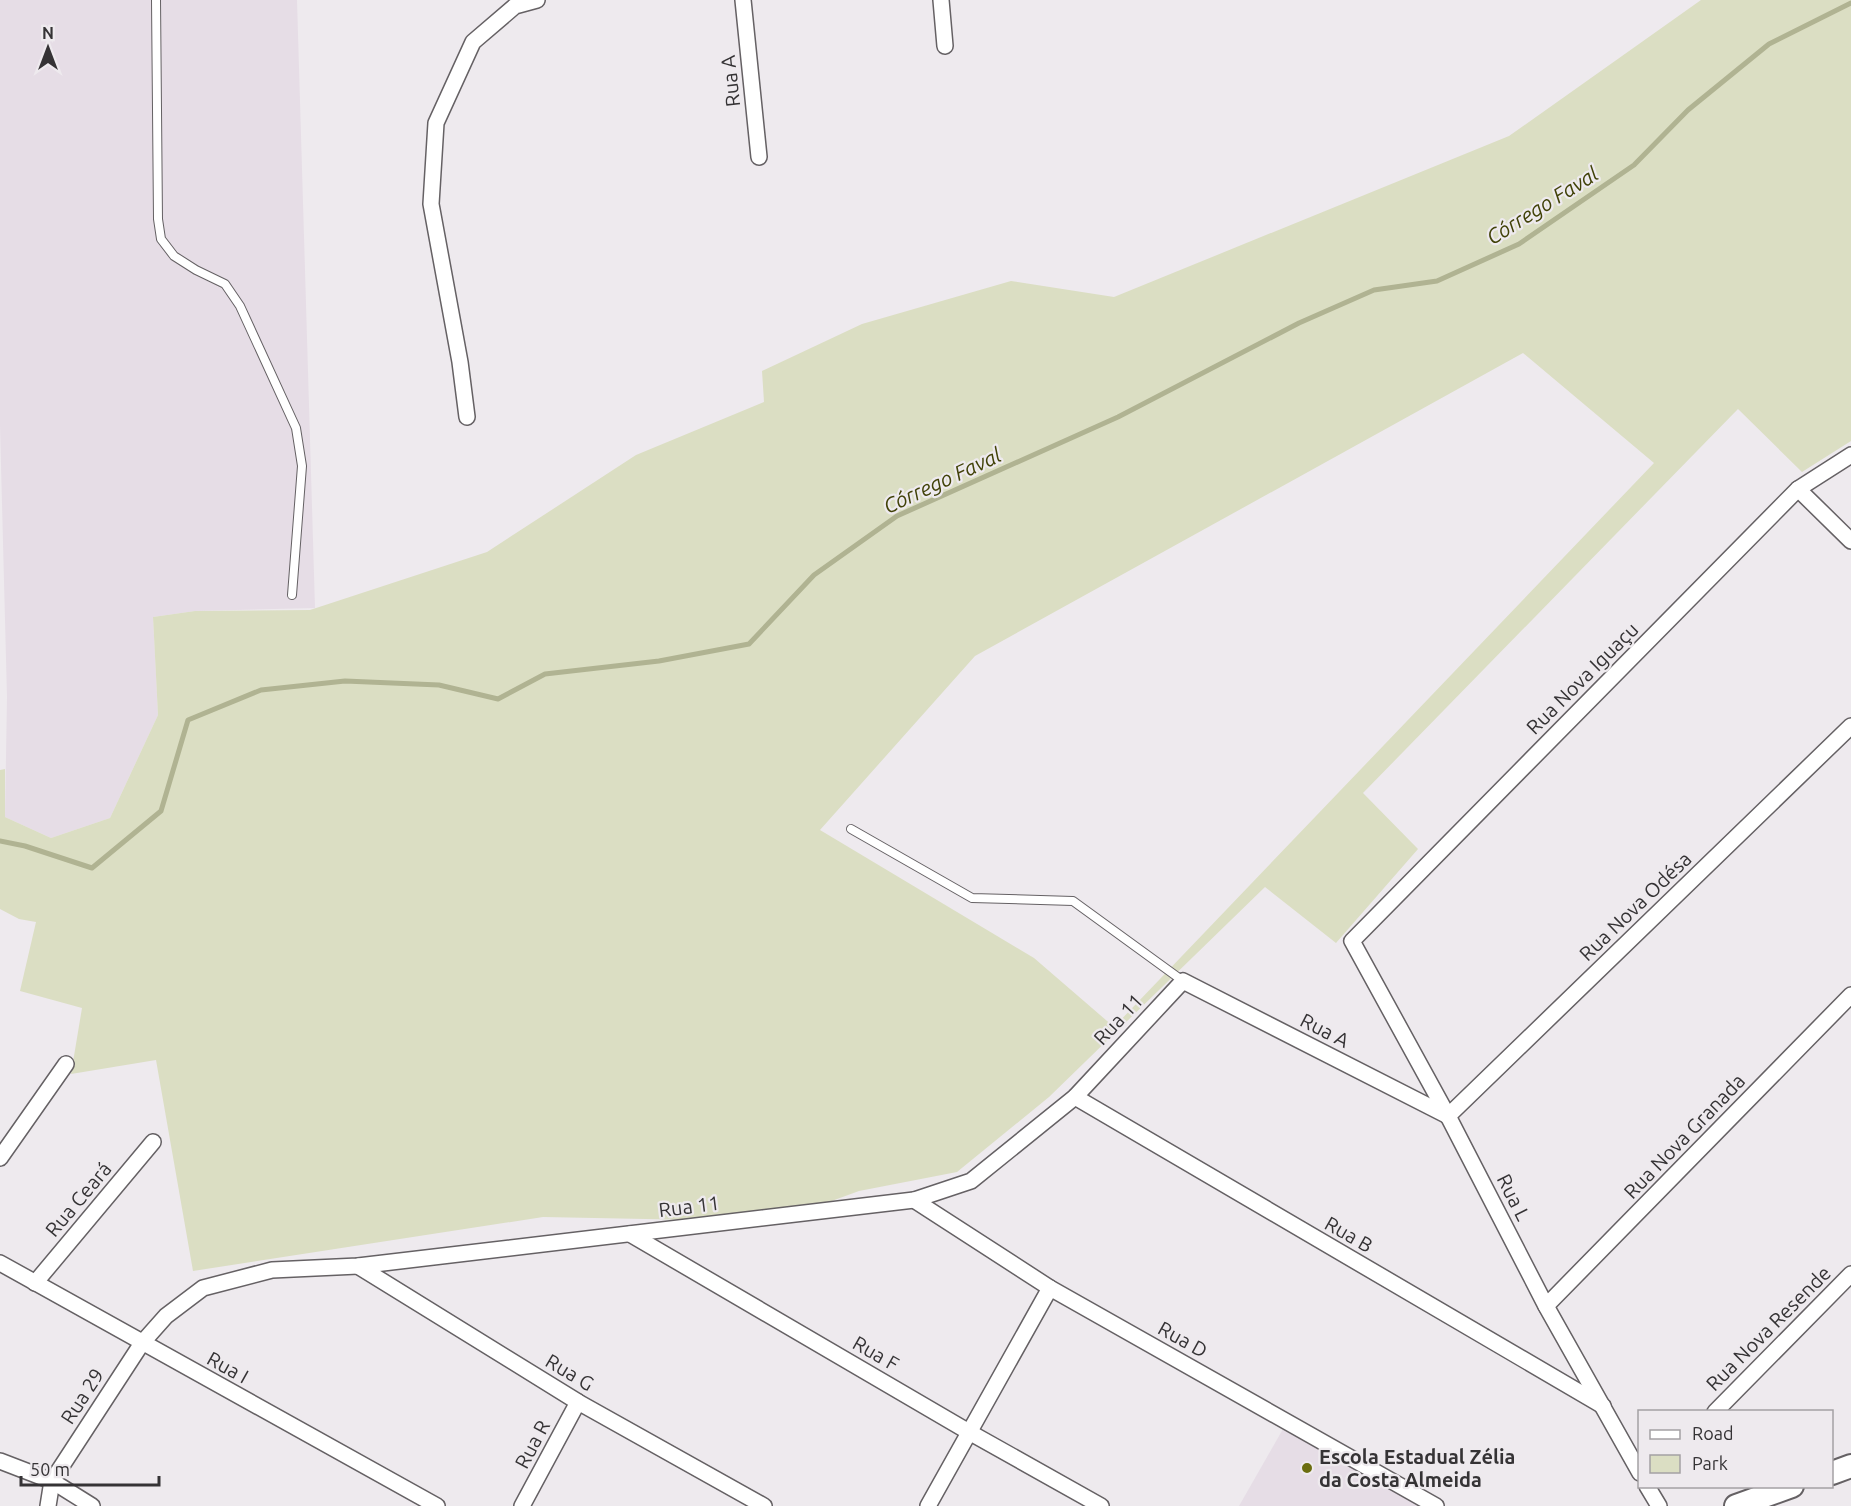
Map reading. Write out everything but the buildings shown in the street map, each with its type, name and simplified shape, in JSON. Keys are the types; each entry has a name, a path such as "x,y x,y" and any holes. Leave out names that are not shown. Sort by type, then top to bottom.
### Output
{"street":[{"path":"466,417 460,362 430,204 436,123 473,42 515,6 537,0"},
{"name":"Rua A","path":"743,0 759,157"},
{"path":"941,0 945,45"},
{"name":"Rua Nova Iguaçu","path":"1352,940 1798,489 1851,455"},
{"path":"1798,489 1851,541"},
{"name":"Rua Nova Odésa","path":"1448,1116 1851,726"},
{"name":"Rua L","path":"1352,940 1448,1116 1546,1306 1638,1469"},
{"name":"Rua A","path":"1183,981 1448,1116"},
{"name":"Rua 11","path":"142,1343 166,1316 203,1288 272,1270 358,1266 914,1200 971,1181 1075,1097 1183,981"},
{"name":"Rua Nova Granada","path":"1546,1306 1851,995"},
{"path":"0,1158 66,1064"},
{"name":"Rua B","path":"1075,1097 1603,1406"},
{"name":"Rua Ceará","path":"35,1283 153,1142"},
{"name":"Rua D","path":"914,1200 1050,1288 1436,1506"},
{"name":"Rua F","path":"630,1234 969,1432 1101,1506"},
{"name":"Rua I","path":"0,1263 437,1506"},
{"name":"Rua G","path":"358,1266 578,1402 764,1506"},
{"name":"Rua Nova Resende","path":"1717,1410 1851,1274"},
{"path":"928,1506 1050,1288"},
{"name":"Rua 29","path":"48,1506 52,1481 142,1343"},
{"name":"Rua R","path":"522,1506 578,1402"},
{"path":"0,1461 52,1481 92,1506"},
{"path":"1833,1473 1851,1466"},
{"path":"1648,1488 1659,1506"},
{"path":"1736,1506 1786,1488"}],"lane":[{"path":"156,0 158,219 161,239 174,256 225,284 240,306 296,428 302,466 292,595"},
{"path":"851,829 972,898 1073,901 1183,981"}],"shaded area":[{"path":"0,0 297,0 315,608 195,611 153,617 158,715 110,818 51,838 5,817 7,697 0,426"},
{"name":"Escola Estadual Zélia da Costa Almeida","path":"1283,1429 1423,1506 1239,1506"}],"green space":[{"path":"1701,0 1851,0 1851,441 1802,472 1738,409 1363,793 1418,849 1336,943 1265,887 1049,1097 957,1172 859,1191 829,1202 697,1220 543,1217 193,1271 156,1060 71,1074 82,1008 20,991 36,922 19,919 0,909 0,770 5,769 5,817 51,838 110,818 158,715 153,617 195,611 310,610 487,552 636,455 764,402 762,371 862,324 1011,281 1114,297 1509,136","holes":["1523,353 1654,463 1114,1027 1034,958 820,830 975,656"]}],"waterway":[{"name":"Córrego Faval","path":"0,841 25,846 92,868 161,811 188,720 261,690 345,681 439,685 498,699 545,674 659,661 749,644 814,575 897,516 1118,417 1299,323 1374,290 1437,281 1519,244 1634,165 1688,110 1769,44 1851,3"}],"place":[{"name":"Escola Estadual Zélia da Costa Almeida","path":"1307,1468"}]}
